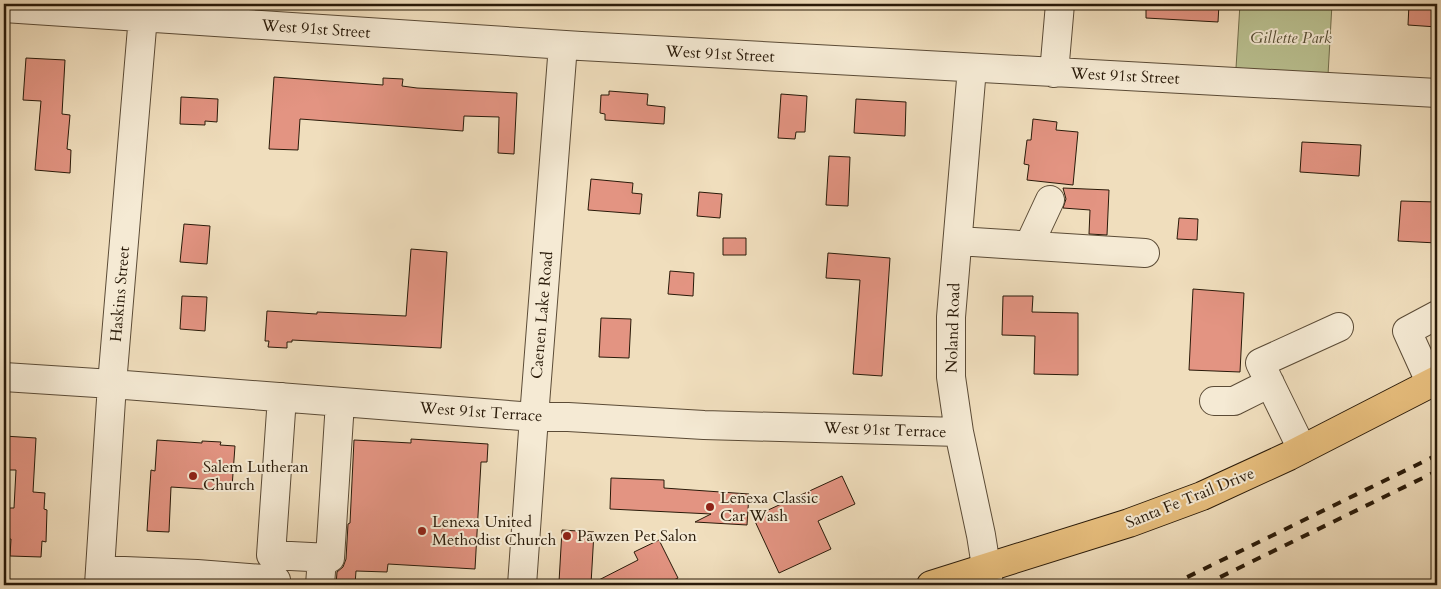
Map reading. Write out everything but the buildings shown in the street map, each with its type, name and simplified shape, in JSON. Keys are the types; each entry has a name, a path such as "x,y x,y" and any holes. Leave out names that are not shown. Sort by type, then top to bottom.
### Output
{"main road":[{"name":"Santa Fe Trail Drive","path":"931,585 988,576 1202,496 1302,449 1434,382"}],"street":[{"path":"1054,73 1060,4"},
{"name":"West 91st Street","path":"4,8 144,11 563,45 1437,93"},
{"name":"Haskins Street","path":"100,578 112,384 144,11"},
{"name":"Caenen Lake Road","path":"522,585 563,45"},
{"name":"Noland Road","path":"972,68 952,318 951,377 959,432 988,576"},
{"path":"1029,245 1050,200"},
{"path":"958,241 1145,253"},
{"path":"1434,382 1407,331 1437,315"},
{"path":"1302,449 1260,363 1339,327"},
{"name":"West 91st Terrace","path":"4,377 534,417 568,417 704,425 959,432"},
{"path":"1214,401 1234,401 1270,383"},
{"path":"282,397 271,555 330,558 340,402"},
{"path":"320,585 322,558"},
{"path":"100,578 197,574 276,580 275,585"}],"green space":[{"name":"Gillette Park","path":"1240,4 1332,4 1328,75 1236,68"}],"railway":[{"path":"1171,585 1437,455"},
{"path":"1204,585 1437,471"}],"place":[{"name":"Salem Lutheran Church","path":"193,476"},
{"name":"Lenexa Classic Car Wash","path":"710,507"},
{"name":"Lenexa United Methodist Church","path":"422,531"},
{"name":"Pawzen Pet Salon","path":"567,536"}]}
